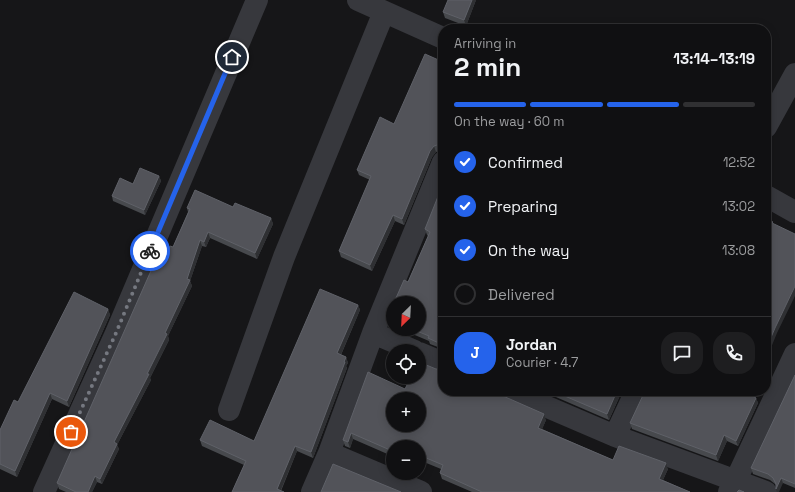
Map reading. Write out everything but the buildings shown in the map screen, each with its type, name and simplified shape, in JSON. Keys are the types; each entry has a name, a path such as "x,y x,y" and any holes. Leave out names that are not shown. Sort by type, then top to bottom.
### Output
{"street":[{"path":"44,492 116,333 257,0"},
{"path":"358,0 438,36"},
{"path":"228,410 284,257 384,12"},
{"path":"771,118 795,74"},
{"path":"312,492 329,453 373,333 438,174"},
{"path":"771,199 795,212"},
{"path":"373,333 399,344"},
{"path":"732,486 795,354"},
{"path":"426,356 438,361"},
{"path":"522,396 732,486 766,492"},
{"path":"615,436 634,396"},
{"path":"329,453 421,492"}],"way so far":[{"path":"71,432 116,333 150,251"}],"route":[{"path":"150,251 232,57"}]}
